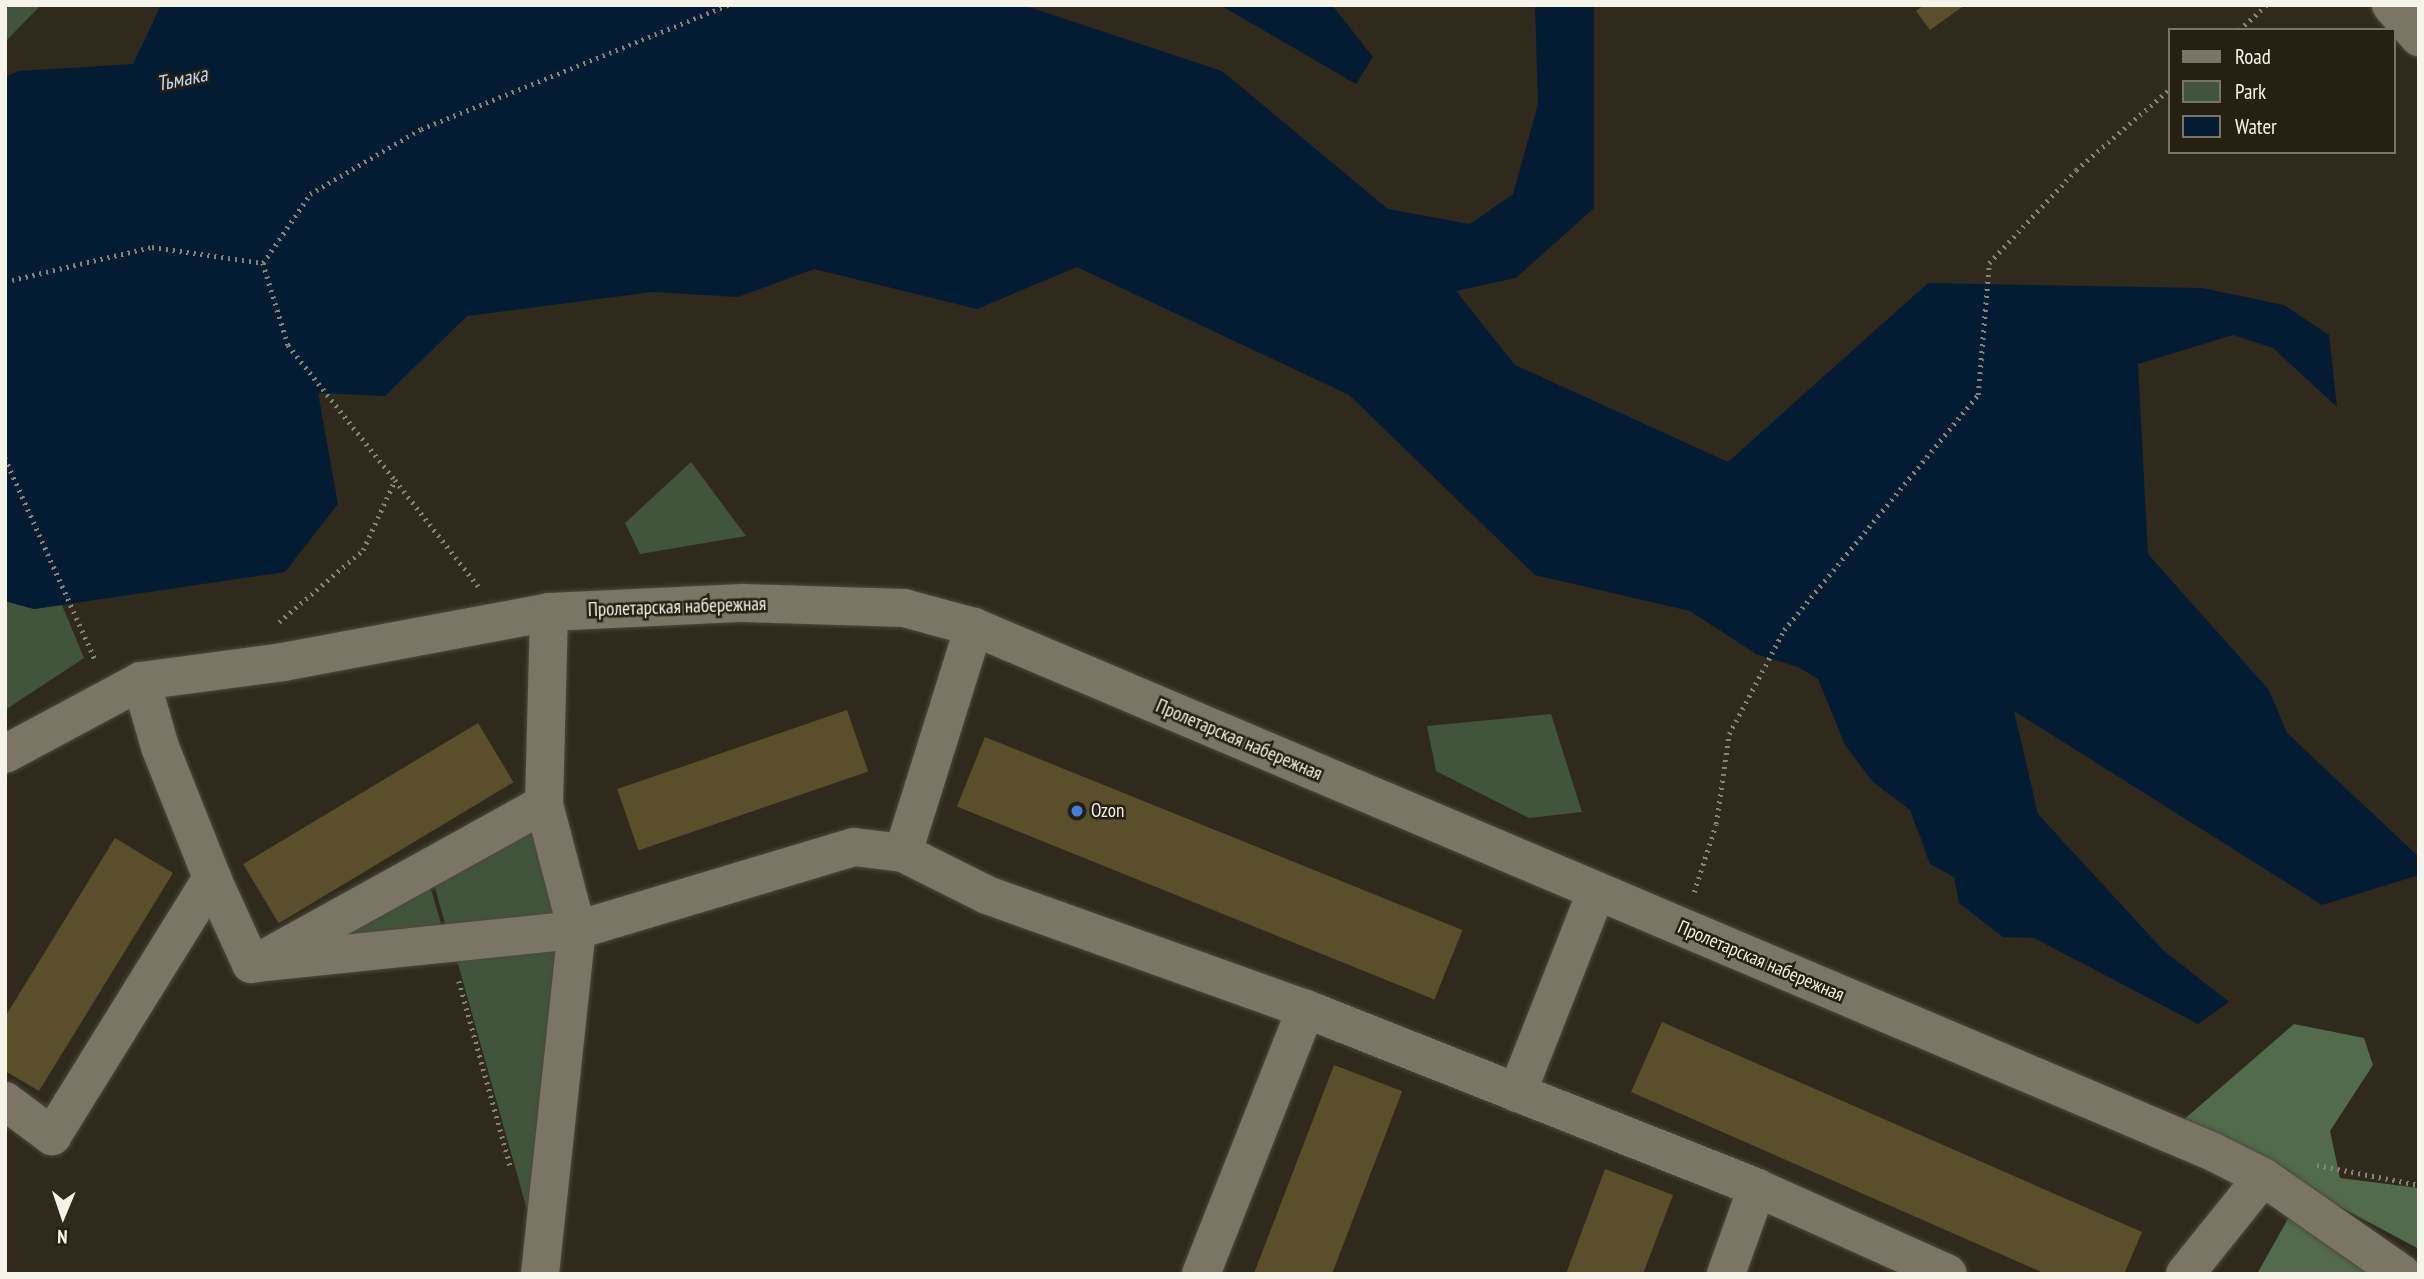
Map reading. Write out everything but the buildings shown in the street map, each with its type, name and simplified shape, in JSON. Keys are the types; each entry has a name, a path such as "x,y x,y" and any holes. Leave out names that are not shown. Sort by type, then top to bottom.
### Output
{"street":[{"path":"2391,5 2419,37"},
{"name":"Пролетарская набережная","path":"5,754 141,681 283,662 549,612 743,603 904,608 974,627 2263,1177 2402,1274"},
{"path":"540,1274 578,930 544,804 549,612"},
{"path":"903,853 974,627"},
{"path":"141,681 160,747 212,878 251,964 578,930 854,846 903,853 987,895 1306,1009 1757,1188 1948,1274"},
{"path":"257,963 544,804"},
{"path":"5,1101 52,1136 212,878"},
{"path":"1517,1093 1596,892"},
{"path":"1201,1274 1306,1009"},
{"path":"2185,1274 2263,1177"},
{"path":"1726,1274 1757,1188"}],"path":[{"path":"263,263 310,194 421,129 728,5"},
{"path":"2241,28 2267,5"},
{"path":"1692,900 1716,824 1729,734 1784,630 1978,395 1989,263 2076,170 2168,91"},
{"path":"12,280 152,247 263,263"},
{"path":"263,263 288,345 503,621"},
{"path":"5,458 90,646"},
{"path":"276,625 363,550 395,480"},
{"path":"449,943 515,1182"}],"green space":[{"path":"5,5 41,5 5,42"},
{"path":"691,462 746,536 640,554 625,523"},
{"path":"5,601 34,609 62,605 84,658 5,710"},
{"path":"1551,714 1582,812 1529,818 1436,771 1427,726"},
{"path":"543,806 574,928 450,941 430,870"},
{"path":"426,872 446,941 276,957"},
{"path":"573,933 540,1256 453,946"},
{"path":"2294,1024 2364,1038 2373,1065 2330,1131 2340,1178 2419,1188 2419,1249 2181,1122"},
{"path":"2289,1217 2377,1274 2257,1274"}],"water":[{"name":"Тьмака","path":"161,5 1023,5 1222,71 1388,209 1470,224 1513,194 1538,104 1535,5 1594,5 1594,208 1516,278 1456,291 1515,365 1728,462 1928,283 2202,288 2284,305 2329,335 2337,407 2273,348 2233,335 2138,364 2148,554 2269,690 2287,733 2419,857 2419,875 2322,905 2014,711 2038,814 2163,950 2229,1002 2198,1024 2034,938 2003,937 1959,903 1954,877 1930,864 1910,810 1873,782 1845,745 1818,679 1798,667 1756,654 1690,611 1535,575 1349,395 1077,267 977,309 814,269 738,297 652,292 467,316 385,396 318,393 338,504 285,572 34,609 5,601 5,77 19,71 133,64"},
{"path":"1220,5 1332,5 1373,57 1356,84"}],"place":[{"name":"Ozon","path":"1077,811"}]}
